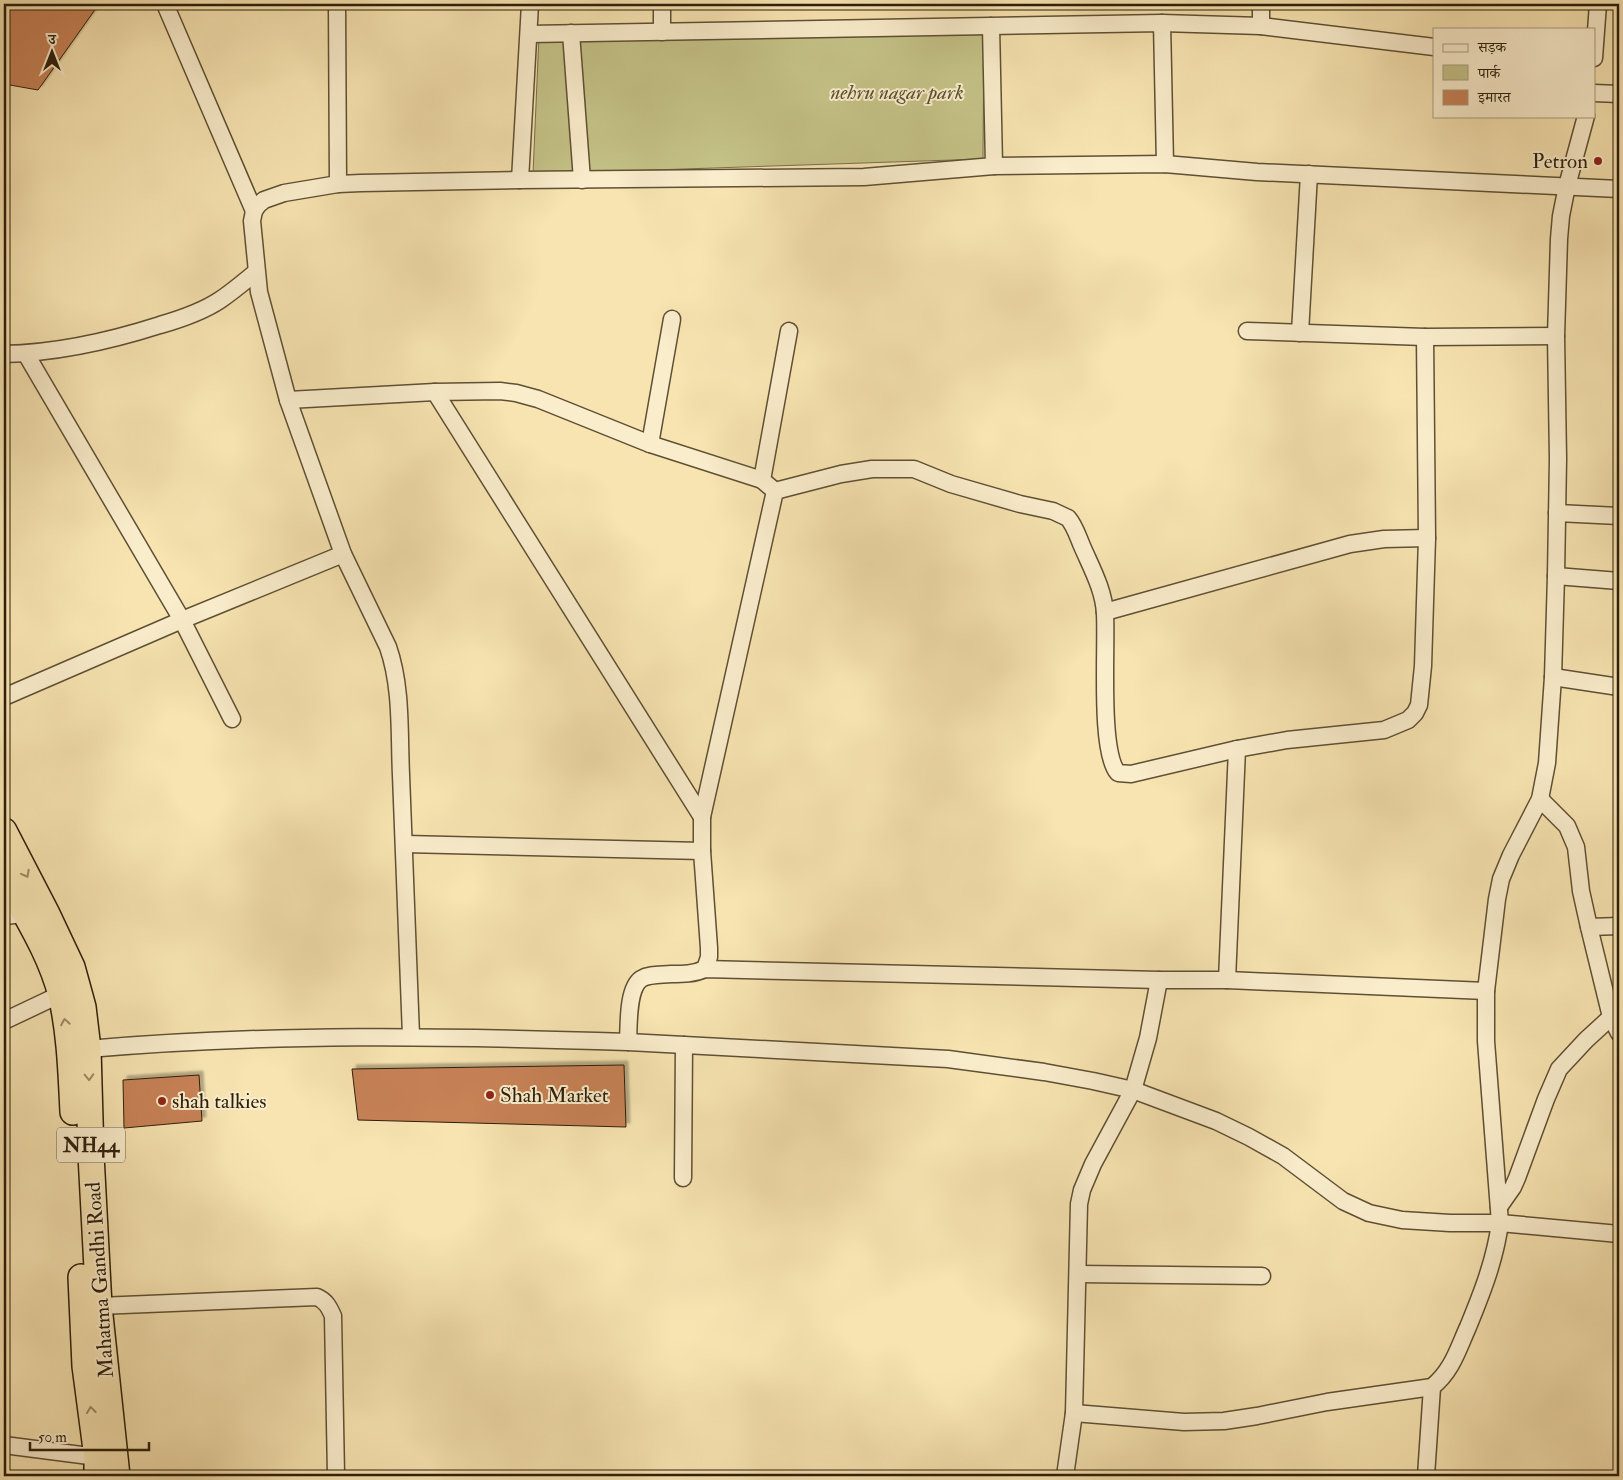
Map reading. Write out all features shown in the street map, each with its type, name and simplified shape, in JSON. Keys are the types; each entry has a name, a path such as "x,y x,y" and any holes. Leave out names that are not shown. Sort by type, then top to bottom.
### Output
{"highway":[{"name":"Mahatma Gandhi Road","path":"4,831 72,967 83,1007 88,1049 91,1155 99,1306 116,1476"},
{"name":"Mahatma Gandhi Road","path":"4,874 14,915 48,959 60,994 70,1050 85,1366 97,1467"}],"street":[{"path":"166,4 254,211"},
{"path":"337,4 338,184"},
{"path":"520,180 530,4"},
{"path":"662,4 662,32"},
{"path":"1261,4 1261,26"},
{"path":"1596,31 1598,4"},
{"path":"529,34 1162,23 1261,26 1433,47"},
{"path":"1162,23 1166,164"},
{"path":"991,26 994,166"},
{"path":"571,33 582,180"},
{"path":"1596,93 1619,94"},
{"path":"1074,1413 1184,1422 1224,1421 1326,1402 1432,1387 1439,1382 1451,1366 1482,1295 1497,1248 1500,1215 1487,1051 1486,991 1497,899 1502,878 1511,855 1540,799 1547,763 1553,677 1556,576 1556,336 1560,224 1585,118"},
{"path":"411,1036 397,690 392,660 388,647 343,554 288,400 266,321 256,272 252,221 254,211 264,200 284,193 338,184 520,180 864,177 994,166 1166,164 1257,172 1619,189"},
{"path":"1300,333 1309,174"},
{"path":"4,354 26,354 127,336 184,318 220,300 256,272"},
{"path":"650,444 672,320"},
{"path":"762,480 789,331"},
{"path":"1247,331 1425,337 1556,336"},
{"path":"775,491 841,474 872,469 914,469 951,484 1063,515 1071,522 1102,594 1105,612 1106,726 1112,764 1118,773 1131,774 1237,749 1287,740 1384,730 1408,720 1415,713 1419,705 1424,666 1427,538 1425,337"},
{"path":"26,354 182,620 232,719"},
{"path":"288,400 435,392 500,391 527,395 650,444 762,480 775,491"},
{"path":"435,392 702,817"},
{"path":"705,970 709,957 709,948 702,851 702,817 775,491"},
{"path":"1557,513 1619,516"},
{"path":"1105,612 1350,544 1384,539 1427,538"},
{"path":"4,697 182,620 343,554"},
{"path":"1556,576 1619,581"},
{"path":"1553,677 1619,687"},
{"path":"1227,980 1237,749"},
{"path":"1540,799 1566,826 1576,847 1581,891 1589,927 1611,1017 1619,1033"},
{"path":"404,844 702,851"},
{"path":"1589,927 1619,926"},
{"path":"628,1042 631,996 633,989 640,980 653,975 696,974 705,970 1227,980 1486,991"},
{"path":"1065,1476 1074,1413 1079,1204 1082,1190 1093,1164 1133,1090 1148,1038 1159,980"},
{"path":"4,1021 60,994"},
{"path":"1500,1215 1517,1178 1546,1098 1559,1070 1586,1040 1611,1017"},
{"path":"88,1049 174,1042 271,1038 411,1036 628,1042 907,1056 976,1062 1044,1072 1133,1090 1216,1121 1283,1156 1343,1201 1369,1213 1402,1220 1450,1223 1500,1215 1619,1234"},
{"path":"683,1178 684,1045"},
{"path":"1078,1274 1262,1276"},
{"path":"99,1306 317,1297 324,1301 333,1316 336,1476"},
{"path":"1426,1476 1432,1387"},
{"path":"4,1445 97,1467"}],"green space":[{"name":"nehru nagar park","path":"984,18 983,159 533,174 539,35"}],"building":[{"path":"4,4 99,4 38,90 4,84"},
{"name":"Shah Market","path":"624,1065 626,1127 358,1120 352,1069"},
{"name":"shah talkies","path":"199,1075 202,1121 124,1128 123,1080"}],"place":[{"name":"Petron","path":"1598,161"},
{"name":"Shah Market","path":"490,1095"},
{"name":"shah talkies","path":"162,1101"}]}
